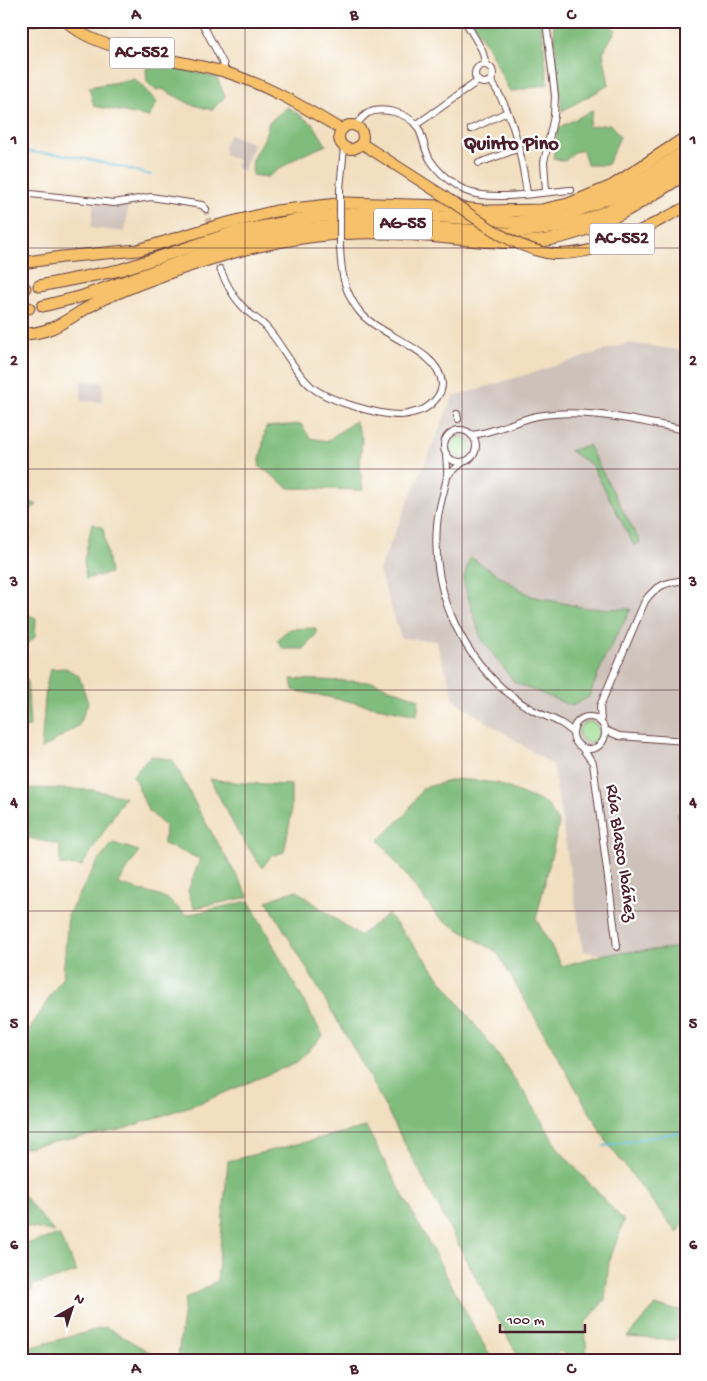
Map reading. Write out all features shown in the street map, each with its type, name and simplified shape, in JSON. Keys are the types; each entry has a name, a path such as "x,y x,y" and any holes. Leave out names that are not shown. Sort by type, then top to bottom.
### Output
{"highway":[{"path":"21,264 62,257 138,250 220,225 276,211 346,203 442,206 490,211 542,210 568,204 612,186 686,137"},
{"name":"AG-55","path":"40,286 120,270 235,232 296,219 353,214 430,216 516,222 568,215 620,193 686,150"},
{"name":"AG-55","path":"43,306 83,296 245,239 287,230 370,223 509,233 559,227 588,219 611,209 686,162"},
{"path":"21,334 41,333 52,330 85,308 110,296 187,268 243,250 310,237 364,233 402,234 499,242 557,238 608,221 686,174"}],"main road":[{"name":"AC-552","path":"66,21 74,29 96,42 224,72 280,94 342,130"},
{"path":"347,126 354,126 362,134 361,143 355,148 344,147 339,137 342,130 347,126"},
{"name":"AC-552","path":"361,143 506,236 529,248 554,254 573,255 608,245 686,207"}],"street":[{"path":"21,24 36,24 38,21"},
{"path":"201,21 224,65 224,72"},
{"path":"464,21 482,50 486,65 493,71 491,81 507,112 520,148 527,193"},
{"path":"546,21 555,96 554,116 544,162 546,191"},
{"path":"478,81 476,71 479,67 486,65"},
{"path":"478,81 484,84 491,81"},
{"path":"416,125 478,81"},
{"path":"354,126 369,113 386,110 400,114 416,125 430,159 437,169 464,190 478,196 571,190"},
{"path":"471,129 507,112"},
{"path":"220,269 235,297 247,312 263,323 282,344 300,374 314,388 331,398 382,412 400,415 426,408 440,394 442,386 434,366 422,353 378,329 359,312 348,294 342,273 340,247 340,189 344,147"},
{"path":"479,163 520,148"},
{"path":"21,193 114,203 151,197 202,205 206,209"},
{"path":"619,736 602,742 592,749 582,748 575,742 572,734 562,724 531,710 503,689 472,655 452,621 440,579 436,543 439,506 447,476 444,446 449,434 460,430 471,434 488,433 536,417 574,413 628,419 686,430"},
{"path":"476,442 488,433"},
{"path":"447,476 472,457 476,448 476,442 471,434"},
{"path":"446,454 453,461 463,462"},
{"path":"562,724 577,722 588,717 600,706 649,594 655,587 668,582 686,580"},
{"path":"600,706 601,722 605,730 619,736 686,741"},
{"path":"588,717 601,722"},
{"path":"572,734 577,722"},
{"path":"602,742 605,730"},
{"name":"Rúa Blasco Ibáñez","path":"593,763 602,742"},
{"name":"Rúa Blasco Ibáñez","path":"582,748 593,763 617,947"}],"shaded area":[{"path":"230,134 254,144 243,171 236,168 238,160 225,155 224,146"},
{"path":"94,203 128,206 125,232 91,228"},
{"path":"629,343 686,351 686,968 583,951 553,765 455,701 436,641 401,638 379,570 453,397"},
{"path":"81,381 103,382 102,402 81,401"}],"green space":[{"path":"472,21 541,21 548,84 510,92 491,53"},
{"path":"553,21 602,21 616,30 603,52 609,85 562,111"},
{"path":"170,66 217,78 225,97 212,110 190,104 162,89 155,90 147,82 146,68"},
{"path":"135,79 157,102 149,117 94,106 89,87"},
{"path":"288,107 314,125 326,145 298,157 267,177 252,175 253,158 264,139 269,122"},
{"path":"593,110 588,127 610,124 620,137 607,165 587,165 583,150 574,152 565,161 553,158 558,128"},
{"path":"355,421 362,438 360,467 363,490 289,488 259,466 266,427 301,424 310,438 327,441"},
{"path":"461,437 468,440 471,447 468,454 461,457 454,454 451,447 454,440"},
{"path":"588,445 640,542 634,546 592,465 570,451"},
{"path":"24,498 37,505 21,515 21,499"},
{"path":"92,523 103,528 110,573 86,579 84,561"},
{"path":"470,557 531,596 585,608 631,609 604,659 589,697 572,706 515,683 481,638 463,581"},
{"path":"21,612 36,618 35,637 21,649"},
{"path":"315,628 317,633 304,649 283,649 277,640 289,629"},
{"path":"66,668 79,676 88,703 79,725 41,750 46,687 50,669"},
{"path":"21,678 27,679 30,727 21,728"},
{"path":"291,679 373,682 419,699 417,715 293,690"},
{"path":"585,722 593,722 599,728 599,736 593,742 585,742 579,736 579,728"},
{"path":"151,756 173,760 198,809 249,897 194,908 188,891 200,859 164,844 165,826 148,810 133,775"},
{"path":"210,779 243,783 291,785 291,816 284,852 271,856 262,868 237,831"},
{"path":"457,779 497,783 547,804 559,824 536,919 562,966 606,954 686,947 686,1221 677,1233 608,1144 497,952 438,917 379,840 405,815 423,788"},
{"path":"26,788 94,790 125,797 82,866 60,865 60,845 21,836 21,802"},
{"path":"678,813 686,818 686,882"},
{"path":"113,843 139,851 118,884 166,898 186,915 249,901 323,1036 297,1062 205,1101 120,1130 21,1148 21,1043 63,976 68,915 96,864"},
{"path":"296,890 359,936 388,914 422,955 495,1051 530,1101 559,1150 624,1221 609,1262 605,1300 585,1323 587,1360 575,1360 560,1351 549,1360 520,1360 358,1056 267,901"},
{"path":"366,1127 492,1360 188,1360 178,1356 185,1299 217,1281 228,1161"},
{"path":"21,1193 54,1232 21,1226"},
{"path":"59,1235 77,1272 33,1285 21,1339 21,1245"},
{"path":"655,1306 686,1311 686,1333 674,1340 627,1337"},
{"path":"106,1327 163,1360 21,1360 21,1350"}],"waterway":[{"path":"22,150 86,159 151,175"},
{"path":"604,1146 686,1131"}],"tunnel":[{"path":"206,209 214,242"}],"district":[{"name":"Quinto Pino","path":"511,145"}]}
